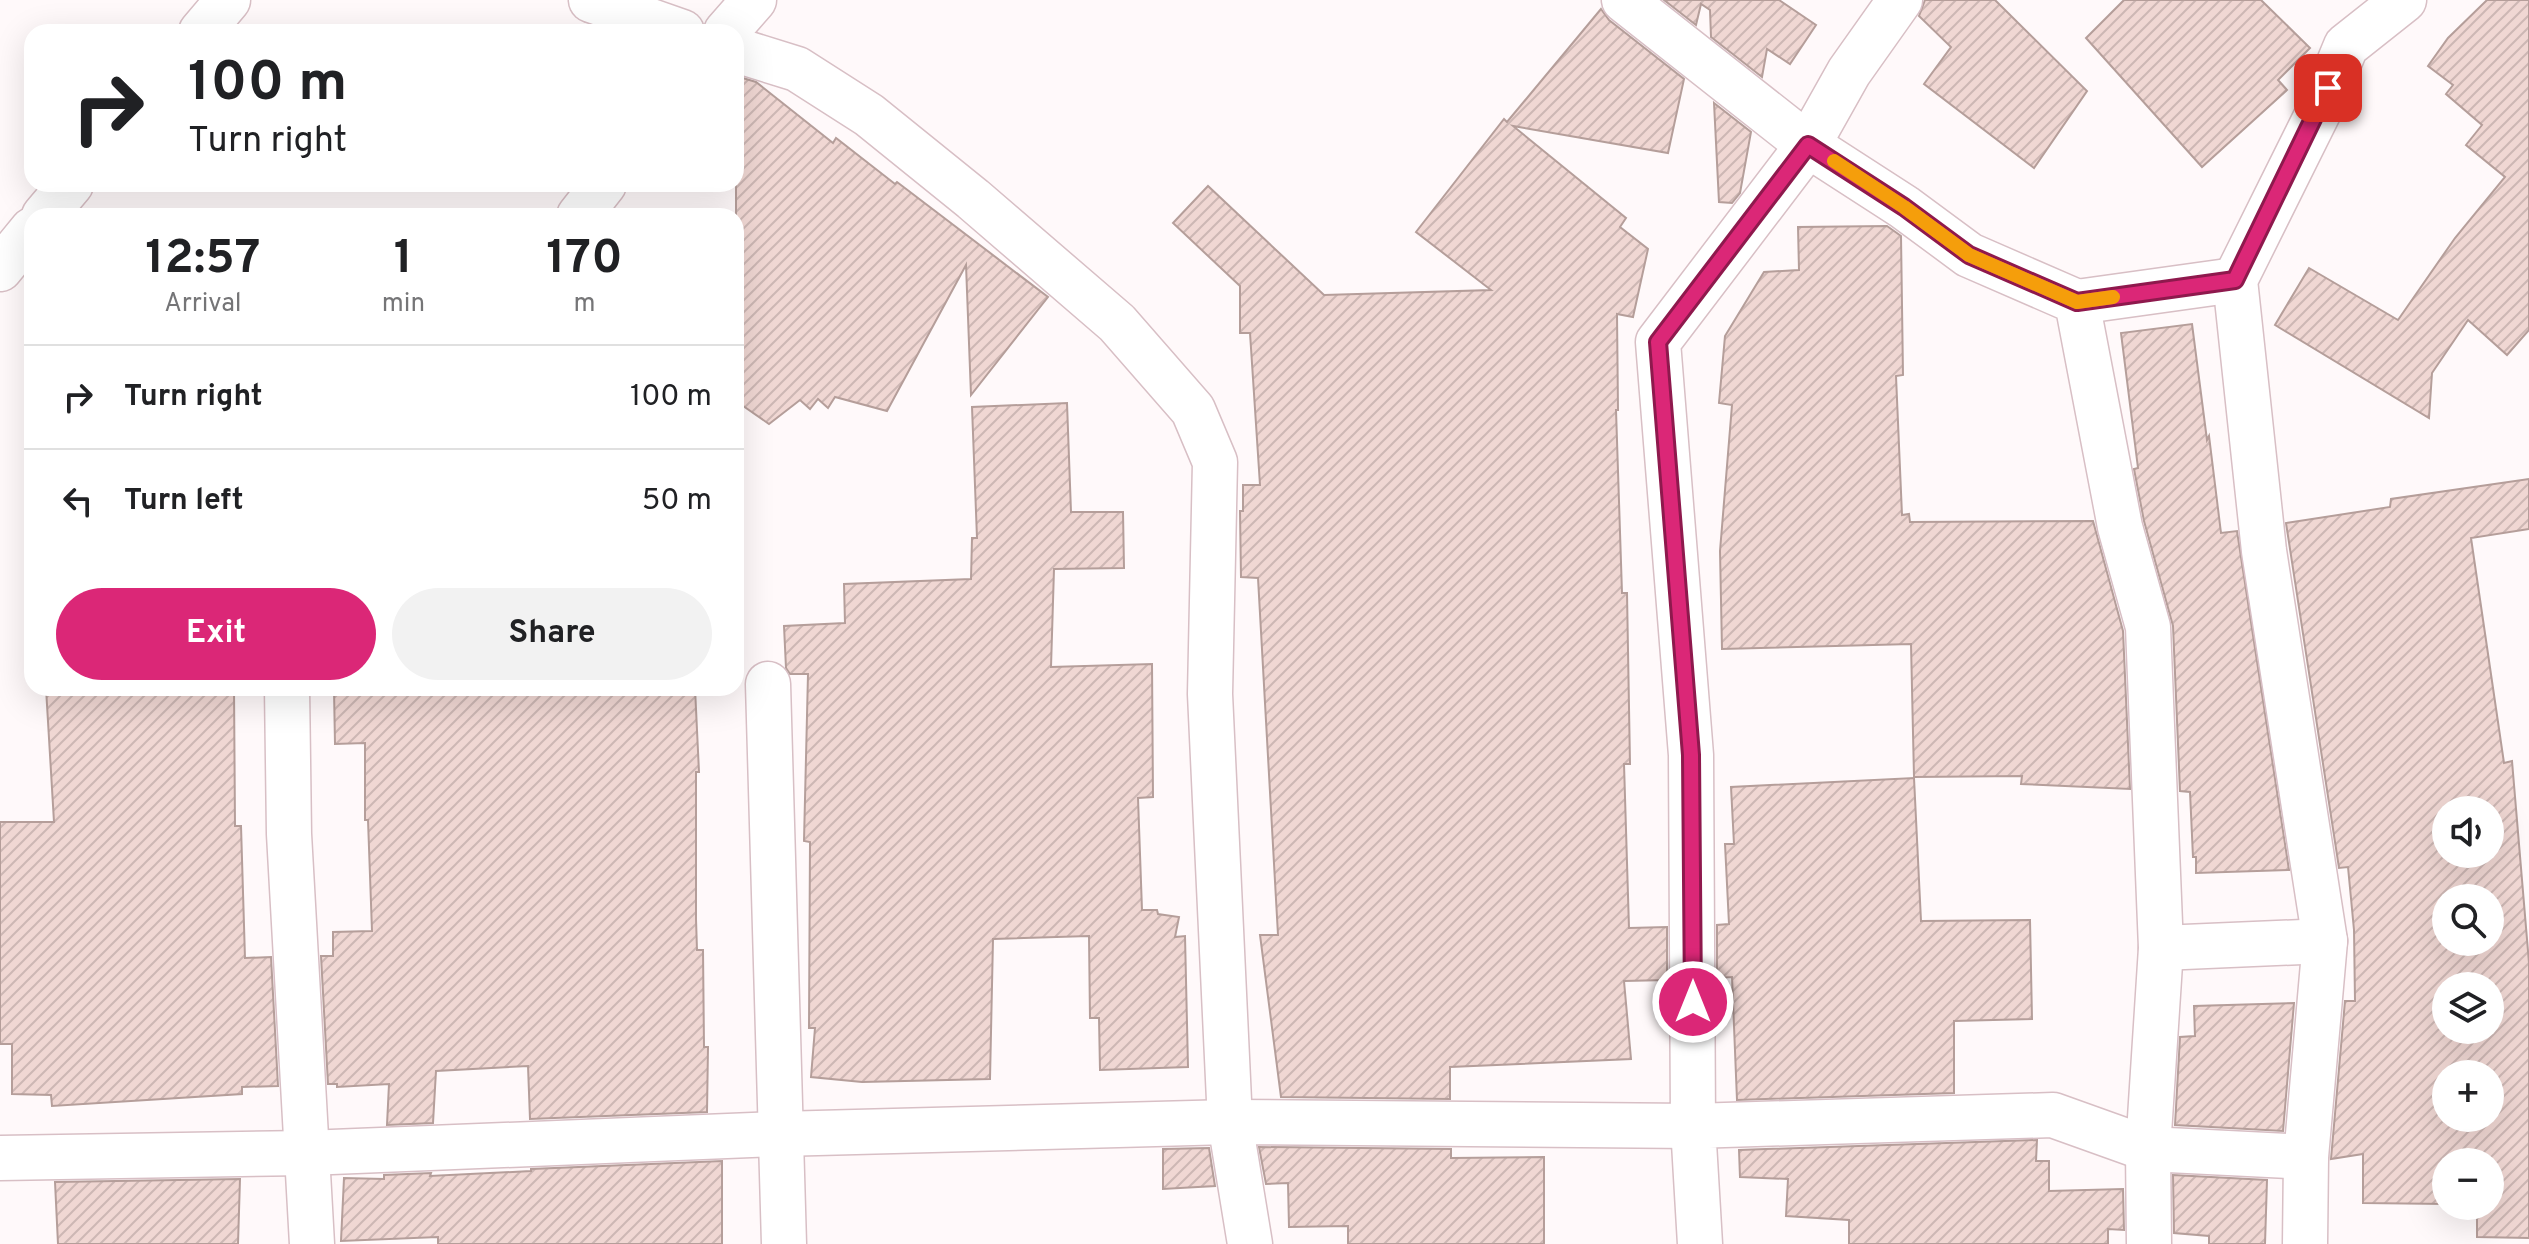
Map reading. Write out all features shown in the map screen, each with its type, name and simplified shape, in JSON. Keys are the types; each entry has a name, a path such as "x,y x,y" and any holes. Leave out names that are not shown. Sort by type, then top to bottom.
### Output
{"street":[{"path":"208,24 228,0"},
{"path":"591,0 659,24"},
{"path":"733,24 754,0"},
{"path":"1624,0 1808,145 1904,207 1969,255 2077,302 2235,280"},
{"path":"1700,1244 1693,1126 1691,755 1658,342 1808,145 1849,72 1900,0"},
{"path":"2305,1244 2306,1157 2325,941 2264,551 2235,280 2320,109 2346,46 2404,0"},
{"path":"744,52 797,69 869,115 973,199 1117,323 1193,410 1215,462 1210,694 1230,1122 1250,1244"},
{"path":"51,208 64,192"},
{"path":"585,208 598,192"},
{"path":"0,269 24,240"},
{"path":"2077,302 2120,527 2148,627 2161,948 2148,1149 2149,1244"},
{"path":"768,684 784,1244"},
{"path":"287,696 289,834 312,1244"},
{"path":"2161,948 2325,941"},
{"path":"0,1158 307,1153 779,1134 1230,1122 1693,1126 2053,1115 2148,1149 2306,1157"}],"building":[{"path":"1664,0 1779,0 1816,25 1790,64 1767,49 1762,77 1711,37 1710,10 1701,4 1696,25"},
{"path":"1925,0 1995,0 2087,91 2034,168 1924,84 1951,47 1919,16"},
{"path":"2124,0 2261,0 2310,48 2278,80 2287,90 2202,167 2086,38"},
{"path":"2487,0 2529,0 2529,330 2507,355 2468,320 2432,373 2429,418 2275,325 2309,268 2398,320 2455,238 2505,177 2466,145 2482,125 2446,94 2453,85 2428,66 2448,38"},
{"path":"1601,9 1609,20 1684,79 1668,153 1513,126 1626,218 1620,227 1648,249 1633,317 1617,314 1616,410 1622,593 1627,593 1630,764 1624,764 1629,928 1667,927 1667,980 1624,981 1631,1059 1450,1067 1450,1099 1281,1097 1260,935 1278,935 1258,578 1241,577 1240,511 1243,511 1243,485 1260,485 1250,333 1240,333 1240,286 1173,223 1208,186 1324,295 1491,290 1416,232 1504,119 1507,122"},
{"path":"744,78 756,82 833,143 836,138 1048,297 971,395 966,265 887,411 835,397 828,408 818,399 810,409 800,400 769,424 744,407 744,208 736,208 736,192 744,192"},
{"path":"1714,103 1751,132 1740,193 1732,203 1719,202"},
{"path":"1887,226 1901,236 1903,375 1896,376 1902,515 1909,514 1910,522 2093,521 2123,631 2130,789 2021,784 2022,776 1914,777 1911,644 1722,649 1720,551 1732,405 1719,403 1725,336 1764,272 1799,270 1798,227"},
{"path":"2192,324 2221,533 2237,531 2289,870 2196,873 2190,792 2180,791 2173,626 2144,521 2134,469 2138,468 2121,333"},
{"path":"1067,403 1071,512 1123,512 1124,568 1054,569 1051,667 1152,664 1153,797 1138,798 1142,910 1157,910 1158,914 1179,917 1175,937 1185,936 1188,1067 1100,1070 1099,1018 1090,1018 1089,936 993,939 990,1079 862,1082 811,1077 815,1028 809,1028 810,842 804,841 808,674 790,674 786,668 784,626 845,623 844,584 971,579 972,538 977,538 972,407"},
{"path":"2529,479 2529,529 2471,538 2504,763 2512,761 2529,963 2529,1238 2477,1237 2477,1220 2504,1220 2504,1148 2432,1148 2432,1204 2363,1203 2363,1154 2331,1159 2345,1001 2355,1001 2354,930 2348,867 2339,868 2286,523 2390,507 2391,499"},
{"path":"46,696 234,696 235,826 241,826 245,958 271,957 278,1086 242,1087 242,1094 52,1106 51,1095 12,1094 12,1044 0,1044 0,822 54,822"},
{"path":"334,696 695,696 699,772 696,772 696,919 697,950 703,950 704,1047 708,1047 707,1112 530,1119 528,1066 436,1071 433,1123 387,1125 389,1084 337,1087 337,1084 328,1084 321,956 333,956 333,932 372,931 368,820 365,820 365,743 335,744"},
{"path":"1914,778 1921,921 2030,920 2032,1019 1954,1021 1954,1093 1737,1100 1732,977 1717,978 1717,925 1729,924 1725,844 1734,844 1731,787"},
{"path":"2294,1003 2283,1131 2175,1125 2180,1037 2195,1036 2194,1006"},
{"path":"2037,1140 2036,1161 2049,1161 2049,1191 2123,1189 2124,1230 2108,1229 2108,1244 1849,1244 1849,1220 1786,1216 1788,1179 1740,1177 1739,1150"},
{"path":"1259,1147 1451,1149 1451,1158 1544,1157 1544,1244 1348,1244 1348,1226 1289,1227 1288,1183 1266,1184"},
{"path":"1209,1148 1215,1186 1163,1189 1163,1149"},
{"path":"722,1161 722,1244 438,1244 438,1237 341,1241 344,1178 384,1179 384,1175 431,1173 430,1176"},
{"path":"2173,1175 2267,1180 2265,1244 2209,1244 2209,1236 2174,1233"},
{"path":"240,1179 238,1244 58,1244 55,1182"}],"slow traffic":[{"path":"1834,161 1969,255 2077,302 2113,297"}],"route":[{"path":"1693,1002 1691,755 1658,342 1808,145 1904,207 1969,255 2077,302 2235,280 2328,88"}]}
